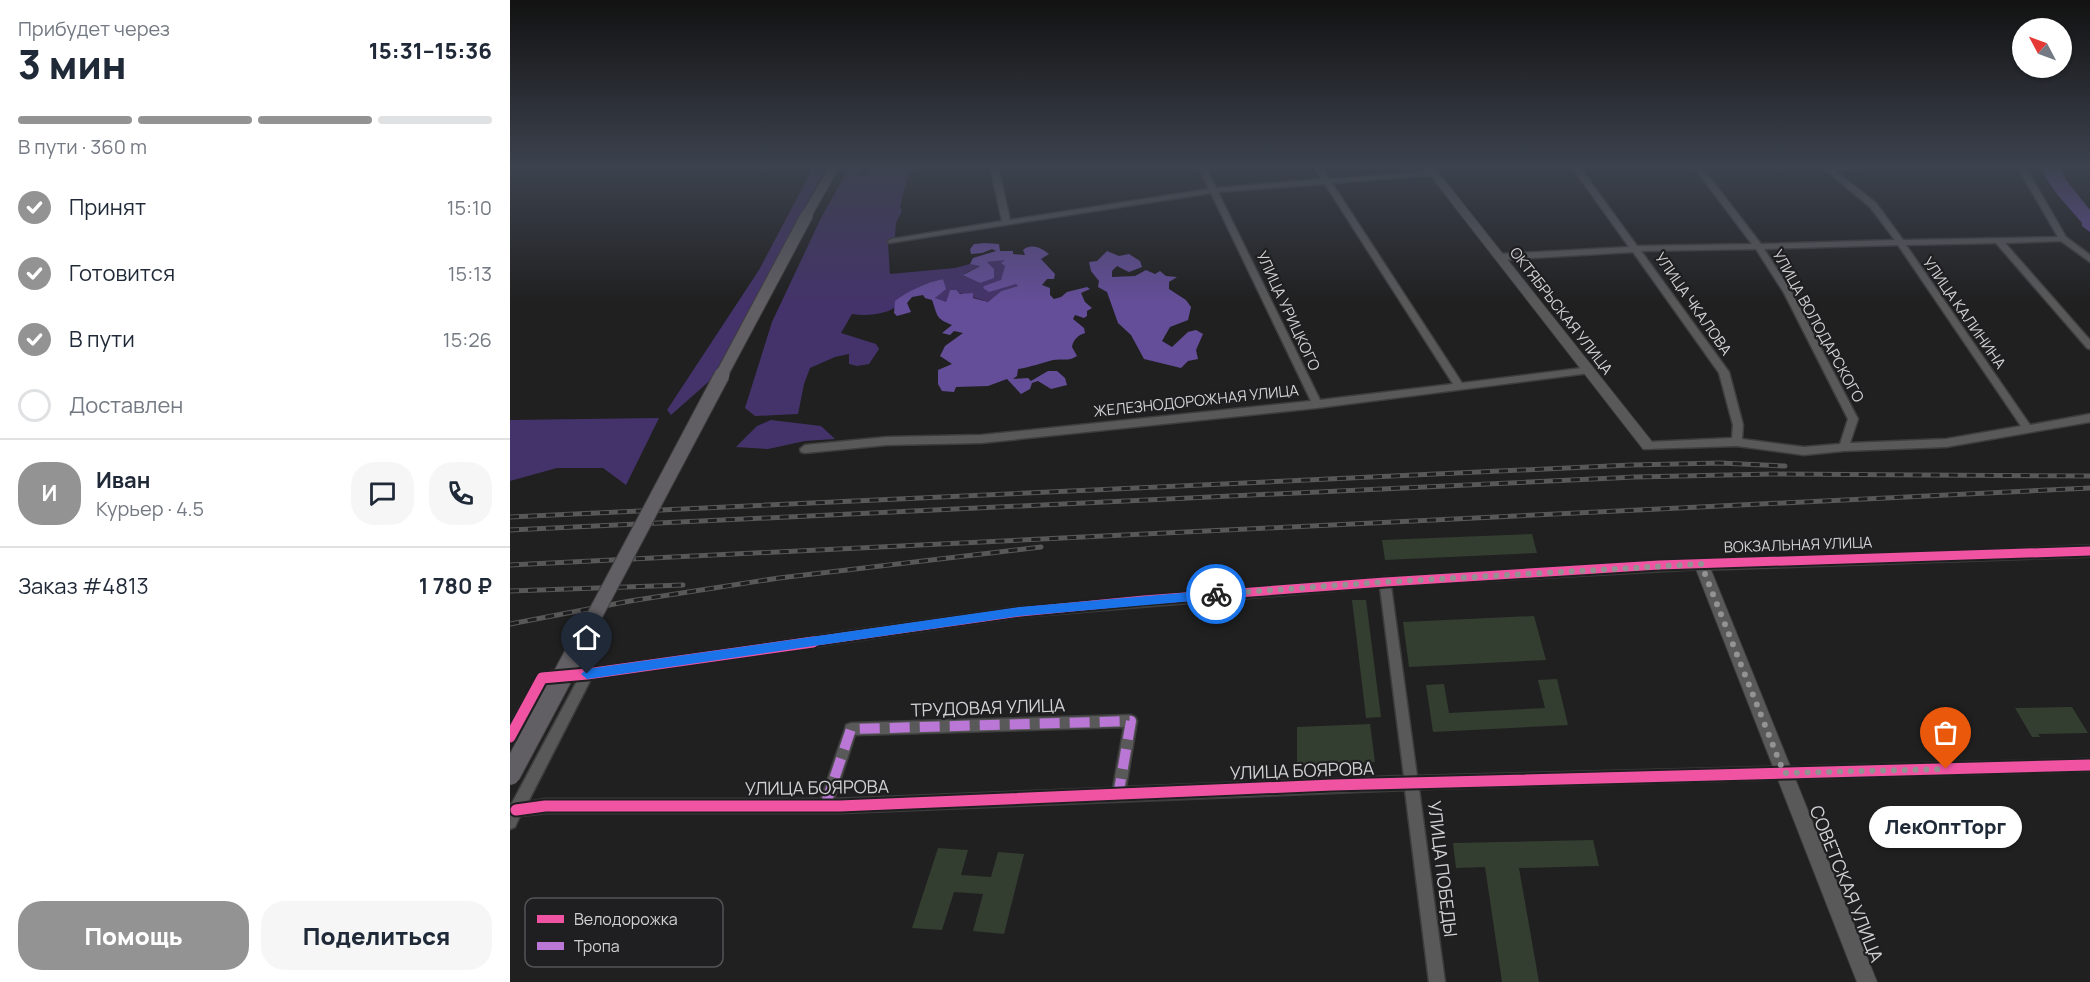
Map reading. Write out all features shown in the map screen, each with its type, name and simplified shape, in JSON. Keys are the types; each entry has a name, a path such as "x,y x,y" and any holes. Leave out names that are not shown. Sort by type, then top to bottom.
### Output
{"main road":[{"path":"510,775 809,212"}],"street":[{"path":"1004,212 1006,222"},
{"path":"892,241 1073,212"},
{"name":"УЛИЦА УРИЦКОГО","path":"1226,212 1317,404"},
{"path":"1348,212 1459,385"},
{"name":"ОКТЯБРЬСКАЯ УЛИЦА","path":"1464,212 1648,447"},
{"name":"УЛИЦА ЧКАЛОВА","path":"1609,212 1724,372 1738,425 1737,442"},
{"name":"УЛИЦА ВОЛОДАРСКОГО","path":"1732,212 1759,247 1788,293 1853,419 1844,447"},
{"name":"УЛИЦА КАЛИНИНА","path":"1878,212 2027,428"},
{"path":"2047,212 2063,239 2090,259"},
{"path":"1500,257 1637,249 2063,239"},
{"path":"1998,240 2090,346"},
{"name":"ЖЕЛЕЗНОДОРОЖНАЯ УЛИЦА","path":"805,449 887,441 981,439 1317,404 1590,370"},
{"path":"1648,447 1737,442 1804,451 1946,443 2090,418"},
{"name":"ВОКЗАЛЬНАЯ УЛИЦА","path":"510,737 542,678 587,674 1020,612 1385,582 1701,564 2090,550"},
{"name":"СОВЕТСКАЯ УЛИЦА","path":"1701,564 1867,982"},
{"name":"УЛИЦА ПОБЕДЫ","path":"1385,582 1437,982"},
{"path":"513,816 587,674"},
{"name":"ТРУДОВАЯ УЛИЦА","path":"825,806 851,729 1131,721 1118,796"},
{"name":"УЛИЦА БОЯРОВА","path":"513,816 545,806 575,805 825,806 979,798 1118,796 1411,783 2090,765"}],"shaded area":[{"path":"790,212 802,212 714,377 671,415 667,410 759,270"},
{"path":"824,212 902,212 896,223 895,236 888,244 890,274 955,268 970,264 981,265 964,274 980,283 986,262 1007,259 1001,281 985,286 1016,284 1019,286 1001,291 988,302 950,290 946,303 935,298 944,285 943,279 915,289 899,304 885,312 852,314 841,333 876,344 879,349 869,364 857,366 849,364 849,354 835,357 810,368 798,414 755,416 745,408 772,322"},
{"path":"2072,212 2090,212 2090,232 2082,226"},
{"path":"974,244 999,244 1000,251 1013,251 1013,254 1025,255 1023,250 1033,247 1040,248 1049,254 1041,259 1055,274 1054,279 1047,279 1042,285 1050,288 1050,295 1054,299 1067,292 1087,287 1090,289 1081,293 1085,302 1092,308 1087,311 1087,316 1084,318 1075,315 1073,319 1084,328 1085,333 1076,338 1073,344 1072,347 1077,356 1018,369 1017,376 1013,379 1028,378 1031,381 1048,371 1057,371 1065,378 1067,385 1051,389 1038,381 1032,383 1030,389 1021,394 1007,379 988,386 956,387 954,392 942,391 938,384 938,370 952,364 940,356 945,346 963,333 954,331 950,335 942,333 952,325 940,318 932,300 923,295 912,297 907,303 911,312 897,316 894,313 895,301 900,297 912,290 943,279 946,289 935,298 946,302 950,290 956,290 960,294 973,293 973,298 988,302 1001,291 1018,286 1016,284 989,292 983,288 1001,280 1005,266 1001,263 1005,260 987,262 994,269 994,278 980,283 963,275 980,266 970,264 973,258 996,251 992,249 971,254 970,249"},
{"path":"1107,251 1119,256 1129,254 1140,261 1142,267 1129,272 1117,266 1112,271 1112,277 1135,276 1146,270 1155,274 1160,271 1166,276 1177,277 1169,282 1169,289 1186,300 1191,307 1188,320 1170,327 1162,341 1172,347 1188,332 1196,330 1203,334 1196,350 1198,359 1188,361 1181,368 1144,359 1131,335 1118,323 1107,292 1098,287 1099,281 1091,271 1089,262 1097,261"},
{"path":"659,418 626,485 603,468 557,468 510,481 510,420"},
{"path":"771,420 821,426 835,439 805,441 768,449 736,447 757,426"}],"building":[{"path":"1532,534 1537,553 1385,560 1382,540"},
{"path":"1352,600 1366,600 1381,717 1366,718"},
{"path":"1534,616 1546,660 1409,667 1403,622"},
{"path":"1557,679 1568,725 1433,732 1426,685 1444,684 1449,713 1545,708 1538,680"},
{"path":"2072,707 2088,733 2038,734 2040,737 2032,737 2015,708"},
{"path":"1370,724 1375,762 1297,766 1297,727"},
{"path":"1593,840 1599,866 1519,868 1539,982 1502,982 1485,867 1456,868 1453,843"},
{"path":"938,848 968,850 961,875 991,877 998,852 1024,854 1004,934 973,931 983,894 954,892 942,930 912,928"}],"railway":[{"path":"510,517 1631,465 1720,463 1785,466"},
{"path":"510,530 1635,477 1772,474 2090,476"},
{"path":"510,565 2090,488"},
{"path":"510,624 630,601 779,578 1041,547"},
{"path":"510,591 683,585"}],"marked path":[{"path":"825,806 851,729 1131,721 1118,796"}],"cycle path":[{"path":"510,737 542,678 587,674 1020,612 1144,600 1385,582 1659,565 2090,551"},
{"path":"516,810 545,806 840,806 1332,785 2090,765"}],"way so far":[{"path":"1216,594 1701,564 1784,773 1946,769"}],"place":[{"name":"ЛекОптТорг","path":"1946,769"}],"route":[{"path":"587,674 1020,612 1216,594"}]}
